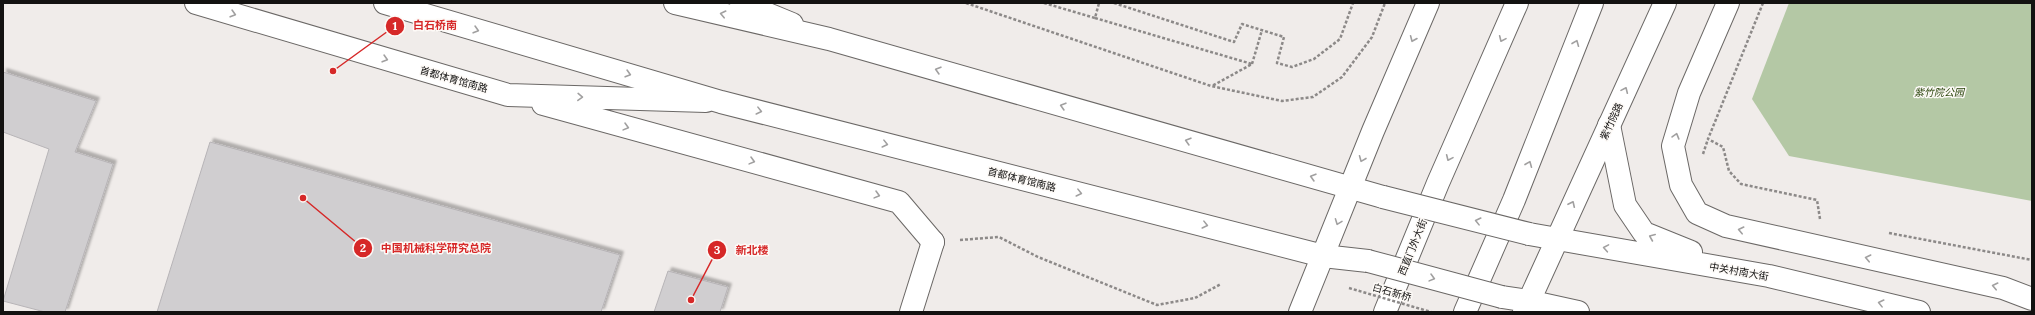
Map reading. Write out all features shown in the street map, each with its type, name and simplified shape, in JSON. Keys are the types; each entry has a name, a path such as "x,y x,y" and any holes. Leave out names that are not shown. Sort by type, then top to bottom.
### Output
{"main road":[{"name":"首都体育馆南路","path":"196,3 508,95 722,102"},
{"name":"首都体育馆南路","path":"385,3 722,102 1323,256 1368,261 1502,297 1526,306"},
{"path":"675,3 829,39 1351,188"},
{"path":"741,3 829,39"},
{"path":"1300,312 1428,3"},
{"name":"西直门外大街","path":"1385,312 1438,183 1517,3"},
{"path":"1465,312 1514,200 1592,3"},
{"name":"紫竹院路","path":"1526,306 1664,3"},
{"path":"1728,3 1689,93 1673,146 1681,185 1697,212 1726,226 2003,288 2032,299"},
{"path":"508,95 899,202 933,242 911,312"},
{"path":"1609,125 1625,205 1644,233 1681,250 1769,276"},
{"name":"中关村南大街","path":"1351,188 1529,234 1769,276 1919,312"},
{"path":"1526,306 1578,312"}],"path":[{"path":"966,3 1211,86 1282,101 1313,97 1342,77 1372,37 1385,3"},
{"path":"1044,3 1252,64"},
{"path":"1095,18 1099,3"},
{"path":"1114,3 1234,42 1242,24 1284,37 1277,63 1292,67 1314,59 1340,39 1353,3"},
{"path":"1701,159 1708,138 1763,3"},
{"path":"1211,86 1252,64 1262,30"},
{"path":"1708,138 1723,147 1729,171 1741,184 1816,200 1820,220 1813,218"},
{"path":"1883,232 2032,260"},
{"path":"933,242 999,237 1038,257 1157,305 1195,298 1221,284"},
{"name":"白石新桥","path":"1348,288 1431,312"}],"green space":[{"name":"紫竹院公园","path":"1789,3 2032,3 2032,201 1789,156 1752,99"}],"building":[{"path":"3,72 96,101 75,152 113,164 65,312 45,312 3,301 49,149 3,132"},
{"path":"210,142 620,255 601,312 157,312"},
{"path":"668,271 728,287 720,312 654,312"}],"place":[{"name":"白石桥南","path":"333,71"},
{"name":"中国机械科学研究总院","path":"303,198"},
{"name":"新北楼","path":"691,300"}]}
